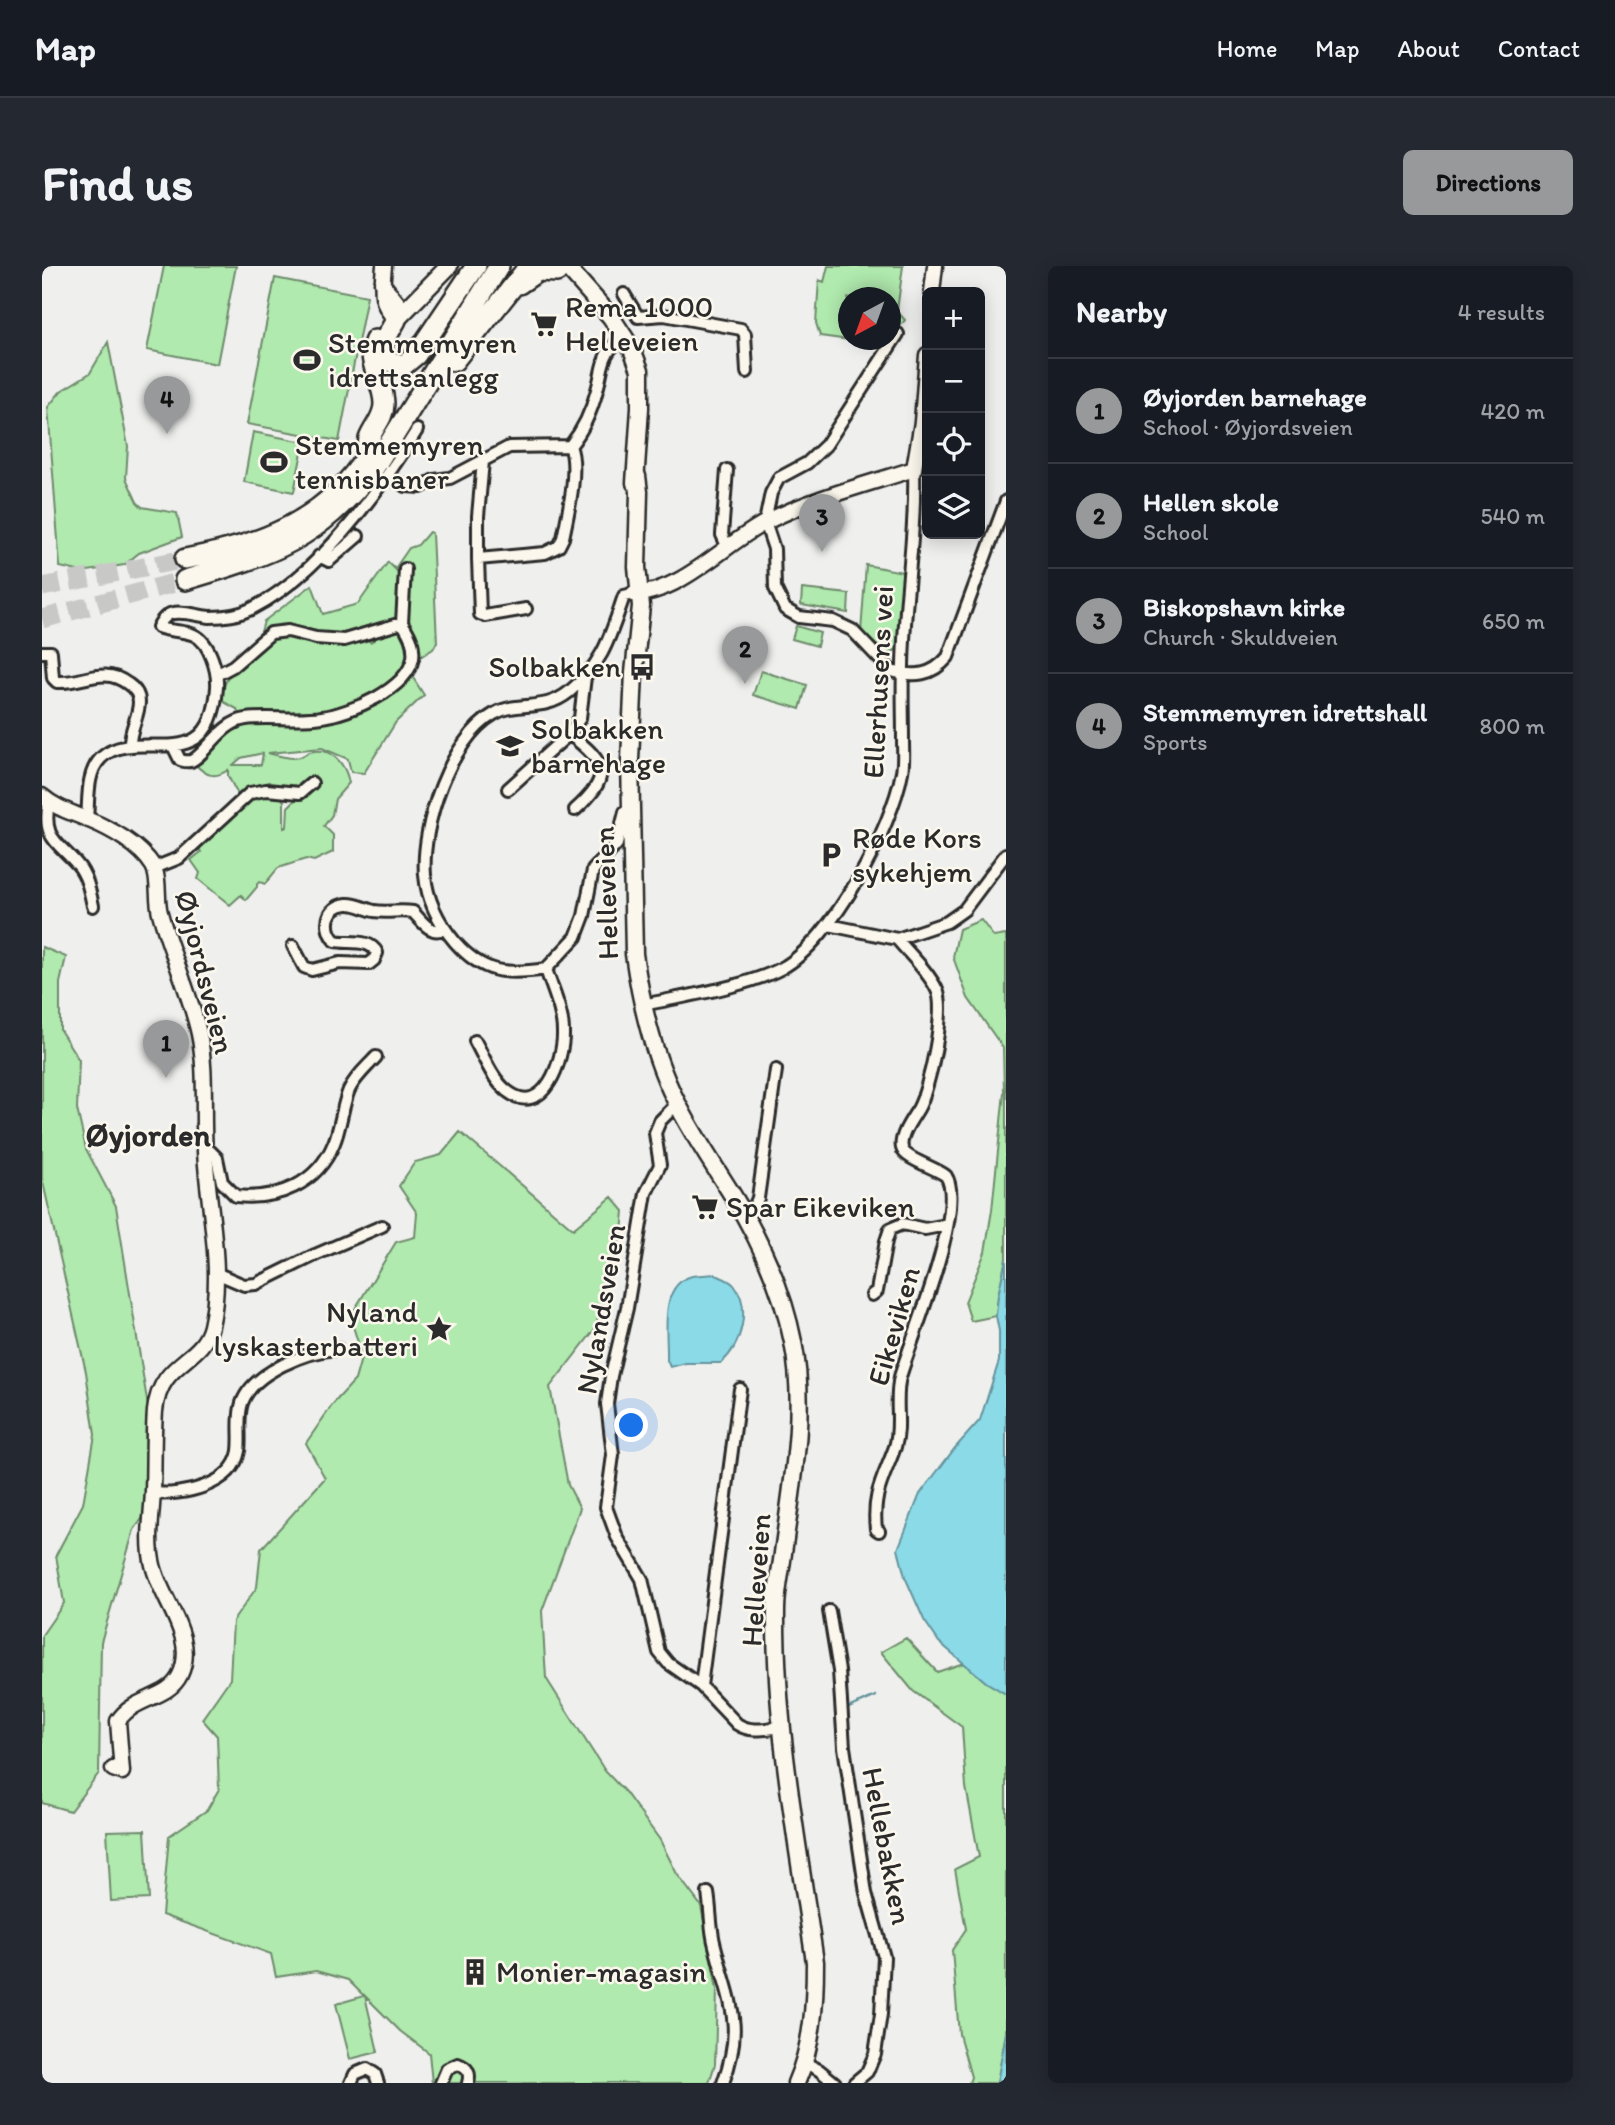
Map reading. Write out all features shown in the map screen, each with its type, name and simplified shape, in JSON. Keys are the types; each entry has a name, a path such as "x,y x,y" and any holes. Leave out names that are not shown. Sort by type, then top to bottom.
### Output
{"highway":[{"path":"400,316 383,343 382,352 391,362 404,365 416,355 472,278 484,266"},
{"path":"185,559 240,548 291,526 333,496 352,477 367,455 472,278 499,266"},
{"path":"414,406 431,394 448,368 529,266"},
{"path":"515,285 538,271 558,268"},
{"path":"185,580 270,552 315,528 354,494 414,406 472,278"},
{"path":"367,455 370,438 381,417 384,403 371,349 382,331 400,316"}],"main road":[{"path":"400,316 449,266"},
{"name":"Helleveien","path":"558,268 620,339 640,370 636,594 641,612 634,673 631,810 634,954 643,1005 660,1061 677,1104 744,1215 780,1292 793,1342 799,1408 776,1608 781,1727 815,1962 815,2002 809,2044 796,2083"},
{"path":"435,283 472,278"}],"street":[{"path":"384,266 382,299 389,314 400,316"},
{"path":"933,287 935,266"},
{"path":"624,294 638,317 664,315 741,329 746,334 747,372"},
{"path":"478,559 545,552 559,546 567,522 574,477 570,446 591,409 605,354 620,339"},
{"path":"888,350 826,444 807,463 779,478 771,493 765,522 774,549 777,597 785,608 799,617 833,621 852,630 891,671 924,675 939,667 948,657 1006,501"},
{"path":"631,810 625,811 622,817 617,844 593,870 584,916 576,937 546,969 515,974 495,971 468,955 443,929 428,893 425,874 426,839 437,800 468,735 496,712 545,705 559,699 585,677 601,656 613,633 624,596 656,589 685,576 765,522 798,507 914,469 923,413"},
{"path":"87,819 94,765 111,751 130,746 173,746 189,741 206,726 216,698 218,674 201,639 158,627 163,619 175,613 218,617 243,613 281,590 333,544 387,477 417,430"},
{"path":"387,477 406,486 421,486 450,478 509,447 570,446"},
{"path":"483,461 478,516 478,610 485,616 526,609"},
{"name":"Ellerhusens vei","path":"643,1005 749,980 781,968 802,955 829,925 877,845 890,818 903,771 903,671 915,512 914,469"},
{"path":"727,470 722,535 728,548"},
{"path":"319,556 329,561 358,536"},
{"path":"173,746 180,760 188,761 195,758 218,734 244,719 323,717 360,708 390,688 403,676 413,659 412,639 402,622 405,569"},
{"path":"218,674 233,666 271,633 288,631 316,638 344,640 402,622"},
{"path":"42,652 51,652 53,678 57,682 105,675 119,678 134,690 139,703 130,731 130,746"},
{"path":"508,789 569,734 580,718 585,677"},
{"path":"569,734 583,744 597,760 600,770 598,787 575,810"},
{"path":"154,868 179,858 250,793 266,790 300,793 312,783"},
{"name":"Øyjordsveien","path":"46,799 60,810 87,819 123,838 154,868 159,911 199,1036 205,1152 216,1273 208,1336 202,1345 166,1377 157,1399 150,1539 153,1566 178,1626 185,1655 182,1671 171,1687 133,1704 118,1721 122,1772 113,1769"},
{"name":"Øyjordsveien","path":"46,799 50,836 83,872 93,906"},
{"path":"829,925 897,939 947,922 964,910 1006,854"},
{"path":"293,946 304,967 312,970 340,963 369,964 377,953 374,947 369,944 335,941 328,934 326,925 330,914 339,906 349,904 374,911 413,912 433,930 443,929"},
{"name":"Eikeviken","path":"879,1531 875,1524 877,1491 896,1442 897,1391 930,1290 952,1200 950,1181 942,1172 904,1152 901,1144 924,1097 936,1043 940,998 930,980 897,939"},
{"path":"475,1041 497,1081 508,1092 522,1098 542,1092 553,1079 561,1058 563,1030 546,969"},
{"path":"205,1152 210,1151 217,1158 222,1182 236,1196 268,1196 295,1186 312,1174 334,1145 348,1093 354,1081 376,1057"},
{"path":"744,1215 753,1210 758,1198 776,1070"},
{"name":"Nylandsveien","path":"677,1104 664,1115 657,1126 655,1138 660,1165 646,1193 627,1308 608,1391 608,1419 613,1454 606,1507 617,1537 642,1579 659,1652 668,1664 701,1686 744,1729 754,1731 781,1727"},
{"name":"Eikeviken","path":"872,1295 877,1291 890,1229 902,1224 925,1229 946,1225"},
{"path":"216,1273 244,1285 256,1283 382,1226"},
{"path":"153,1493 193,1490 222,1476 230,1469 238,1455 240,1410 246,1394 255,1382 320,1350 338,1349"},
{"path":"701,1686 740,1389"},
{"path":"869,1515 874,1477 890,1444 896,1442"},
{"name":"Hellebakken","path":"829,1611 839,1671 844,1747 866,1893 884,1957 881,2014 875,2054 867,2072 854,2083"},
{"path":"708,1893 713,1939 730,1996 735,2026 730,2066 723,2083"},
{"path":"803,2062 835,2083"},
{"path":"441,2083 447,2069 458,2064 470,2075 468,2083"},
{"path":"351,2083 355,2074 367,2069 375,2074 378,2083"}],"green space":[{"path":"164,266 236,266 217,364 147,350"},
{"path":"828,266 903,266 900,287 838,287 838,339 820,336 816,323 819,280 824,282"},
{"name":"Stemmemyren idrettsanlegg","path":"275,278 367,296 339,441 247,424"},
{"path":"108,342 128,446 126,478 142,507 177,513 182,537 139,553 124,565 82,572 60,567 48,407 61,391 90,373"},
{"name":"Stemmemyren tennisbaner","path":"253,432 304,442 294,492 244,482"},
{"path":"429,532 432,533 437,642 433,649 416,657 405,605 405,578 396,567 409,548 418,545"},
{"path":"388,562 400,574 399,615 393,621 347,634 333,635 285,628 259,639 264,621 312,585 323,614 358,604"},
{"path":"866,565 903,572 898,649 887,654 861,632"},
{"path":"802,589 849,594 848,613 801,605"},
{"path":"796,626 820,633 817,646 792,639"},
{"path":"398,630 406,639 408,647 402,671 381,690 351,705 309,715 238,714 237,709 222,701 225,684 235,669 250,654 277,638 366,637 370,642 376,635"},
{"path":"761,671 807,685 800,709 753,695"},
{"path":"410,673 424,695 396,722 364,773 351,772 348,759 322,748 268,753 295,758 310,752 325,752 337,758 345,770 349,783 335,799 332,815 324,826 333,835 333,852 314,861 306,859 278,868 265,884 257,884 246,900 241,895 230,905 198,879 200,873 191,860 201,852 198,846 252,795 257,800 264,793 278,794 284,801 284,828 287,827 288,807 314,782 300,788 272,785 269,782 238,795 228,776 228,770 219,775 211,775 195,764 227,731 238,725 350,715 375,703","holes":["263,753 261,765 233,765 241,758"]},
{"path":"981,920 994,937 1006,935 1006,1259 996,1316 971,1321 965,1302 985,1252 1004,1092 1003,1048 968,998 953,957 959,929"},
{"path":"42,947 66,957 60,983 60,1030 79,1060 77,1109 86,1149 116,1206 149,1413 147,1512 134,1530 101,1642 99,1773 70,1811 42,1803 42,1635 64,1603 56,1555 83,1504 95,1435 86,1372 42,1178"},
{"path":"460,1132 573,1229 612,1197 624,1211 622,1232 595,1329 550,1387 568,1485 580,1508 542,1611 546,1678 605,1771 625,1792 660,1840 677,1874 701,1906 717,1989 715,2064 709,2083 432,2083 429,2053 400,2031 365,1996 378,2052 350,2059 336,2004 364,1996 348,1980 316,1971 276,1977 271,1954 162,1915 169,1836 207,1810 219,1789 217,1736 202,1719 230,1679 233,1621 257,1587 261,1549 325,1478 306,1443 333,1404 355,1380 362,1355 350,1317 396,1242 415,1237 417,1213 399,1186 415,1162 441,1155"},
{"path":"906,1638 937,1672 964,1663 986,1682 1006,1694 1006,2033 997,2083 969,2083 971,2077 959,2034 952,1950 966,1929 955,1869 979,1857 966,1787 962,1727 913,1691 881,1652"},
{"path":"145,1830 149,1899 111,1901 107,1831"}],"water":[{"path":"1006,1259 1006,1694 986,1682 939,1642 924,1620 905,1577 898,1549 920,1494 980,1420 999,1361 996,1316"},
{"path":"714,1274 734,1285 739,1294 743,1315 739,1337 721,1363 686,1363 670,1367 667,1360 666,1324 669,1300 674,1289 681,1281 692,1276"},
{"path":"1006,2033 1006,2083 997,2083"}],"waterway":[{"path":"846,1709 876,1696"}],"tunnel":[{"path":"42,587 185,559"},
{"path":"42,619 185,580"}],"place":[{"name":"Rema 1000 Helleveien","path":"544,324"},
{"name":"Stemmemyren idrettsanlegg","path":"307,360"},
{"name":"Stemmemyren idrettshall","path":"167,434"},
{"name":"Stemmemyren tennisbaner","path":"274,462"},
{"name":"Biskopshavn kirke","path":"822,552"},
{"name":"Solbakken","path":"642,667"},
{"name":"Hellen skole","path":"745,684"},
{"name":"Solbakken barnehage","path":"510,746"},
{"name":"Røde Kors sykehjem","path":"831,855"},
{"name":"Øyjorden barnehage","path":"166,1078"},
{"name":"Spar Eikeviken","path":"705,1207"},
{"name":"Nyland lyskasterbatteri","path":"439,1329"},
{"name":"Monier-magasin","path":"475,1972"}],"district":[{"name":"Øyjorden","path":"148,1135"}]}
